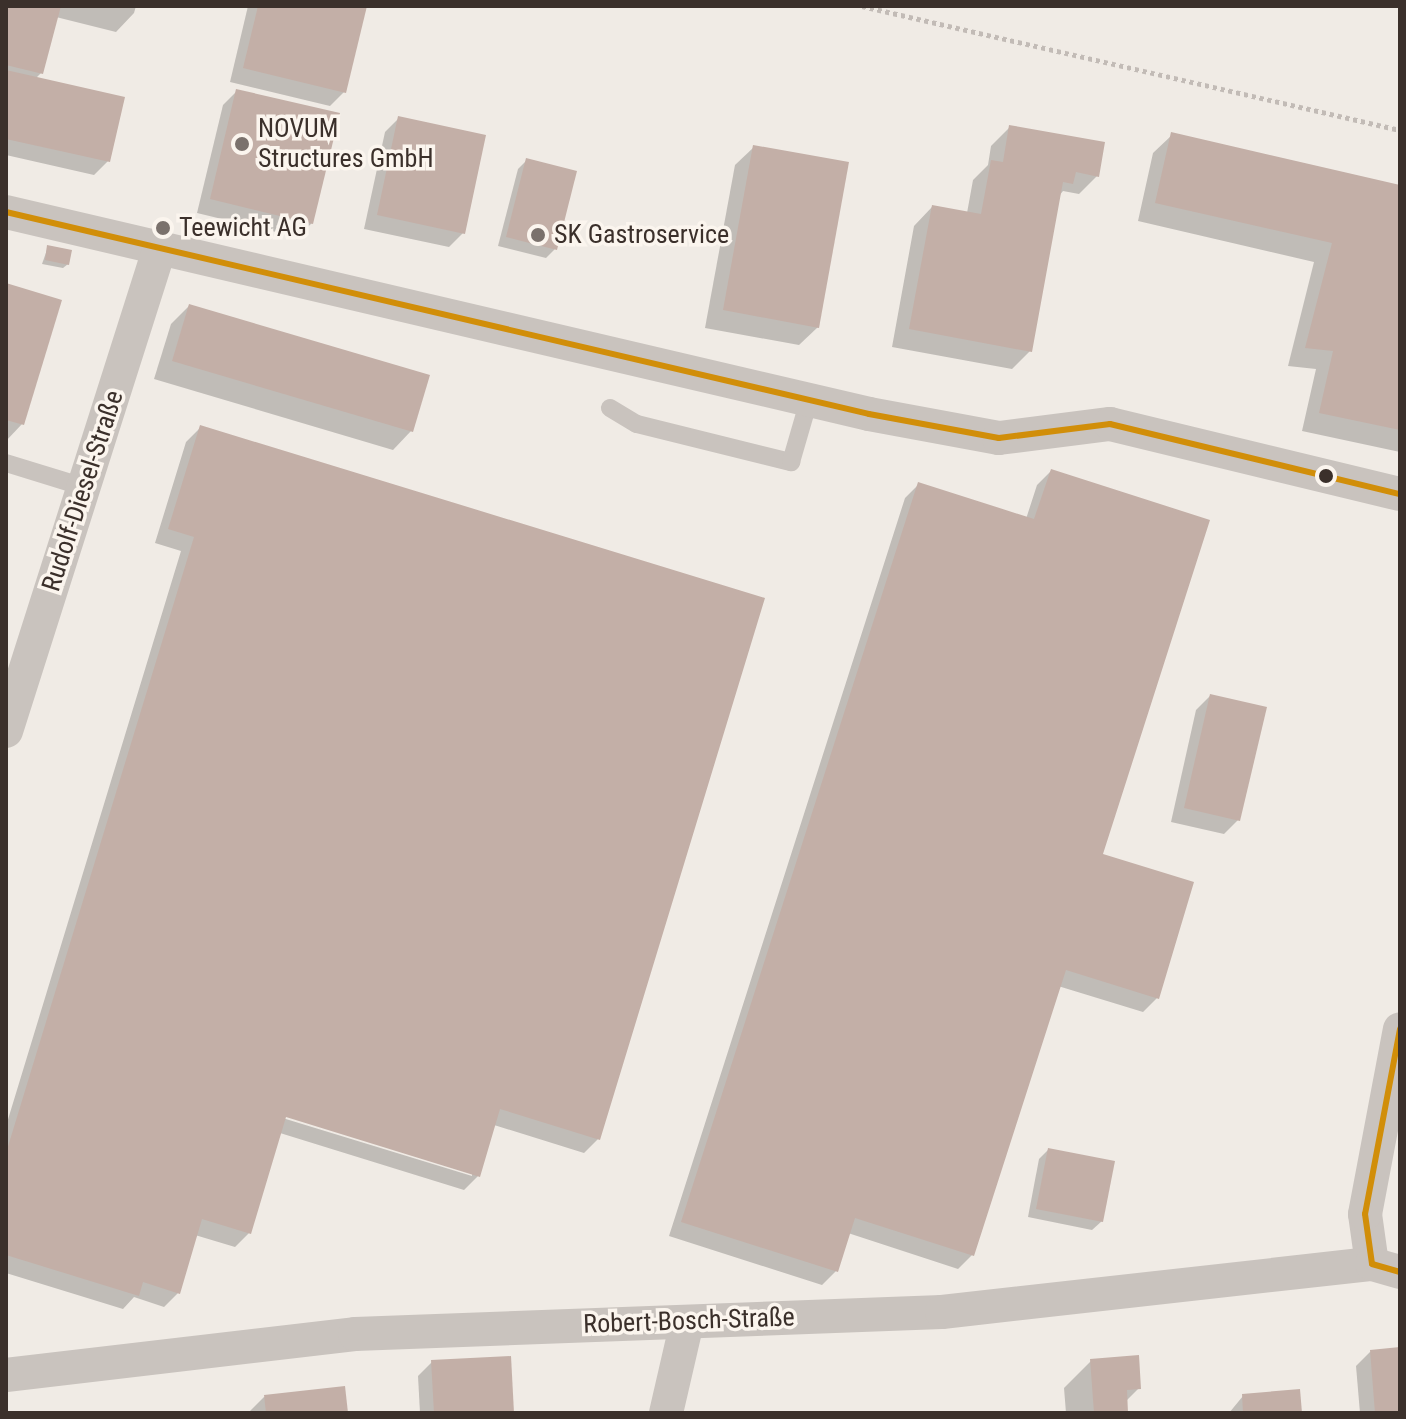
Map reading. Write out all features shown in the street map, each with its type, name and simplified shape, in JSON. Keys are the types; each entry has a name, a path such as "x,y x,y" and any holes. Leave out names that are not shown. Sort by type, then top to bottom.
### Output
{"street":[{"path":"6,212 159,250 343,288 809,400 999,438 1110,424 1400,494"},
{"name":"Rudolf-Diesel-Straße","path":"6,731 159,250"},
{"path":"1386,1268 1365,1214 1400,1029"},
{"name":"Robert-Bosch-Straße","path":"6,1375 355,1334 942,1312 1386,1268"},
{"path":"666,1413 687,1322"}],"lane":[{"path":"610,408 637,424 791,462 809,400"},
{"path":"6,463 84,487"}],"path":[{"path":"862,6 1400,130"}],"building":[{"path":"6,6 61,6 43,74 6,65"},
{"path":"258,6 367,6 346,93 243,68"},
{"path":"6,70 125,97 110,162 6,139"},
{"path":"236,89 340,113 313,224 210,199"},
{"path":"398,116 486,135 465,234 377,215"},
{"path":"1009,125 1105,142 1099,177 1076,172 1073,184 1063,182 1032,352 909,329 932,205 981,214 991,160 1003,162"},
{"path":"1171,132 1400,185 1400,430 1319,413 1333,351 1305,348 1332,243 1155,203"},
{"path":"753,145 849,162 819,328 723,310"},
{"path":"526,158 577,171 557,250 506,237"},
{"path":"47,245 72,250 69,265 45,260"},
{"path":"6,283 62,300 24,425 6,420"},
{"path":"189,304 430,375 413,432 172,361"},
{"path":"200,425 765,598 600,1140 500,1109 480,1177 286,1117 251,1234 202,1219 180,1294 143,1282 139,1296 6,1255 6,1153 194,537 168,529"},
{"path":"1051,469 1210,520 1103,854 1194,882 1159,999 1066,970 974,1256 855,1218 838,1272 681,1222 918,482 1034,519"},
{"path":"1210,694 1267,707 1240,821 1184,808"},
{"path":"1048,1148 1115,1161 1103,1222 1036,1209"},
{"path":"1400,1347 1400,1413 1375,1413 1370,1350"},
{"path":"1139,1355 1141,1389 1127,1390 1128,1413 1094,1413 1090,1359"},
{"path":"511,1356 514,1413 434,1413 431,1360"},
{"path":"345,1386 348,1413 266,1413 264,1395"},
{"path":"1300,1389 1302,1413 1243,1413 1242,1394"}],"transit line":[{"path":"6,212 869,414 999,438 1110,424 1400,494"},
{"path":"1400,1029 1365,1214 1372,1264 1400,1272"}],"place":[{"name":"NOVUM Structures GmbH","path":"242,144"},
{"name":"Teewicht AG","path":"163,228"},
{"name":"SK Gastroservice","path":"538,235"}]}
